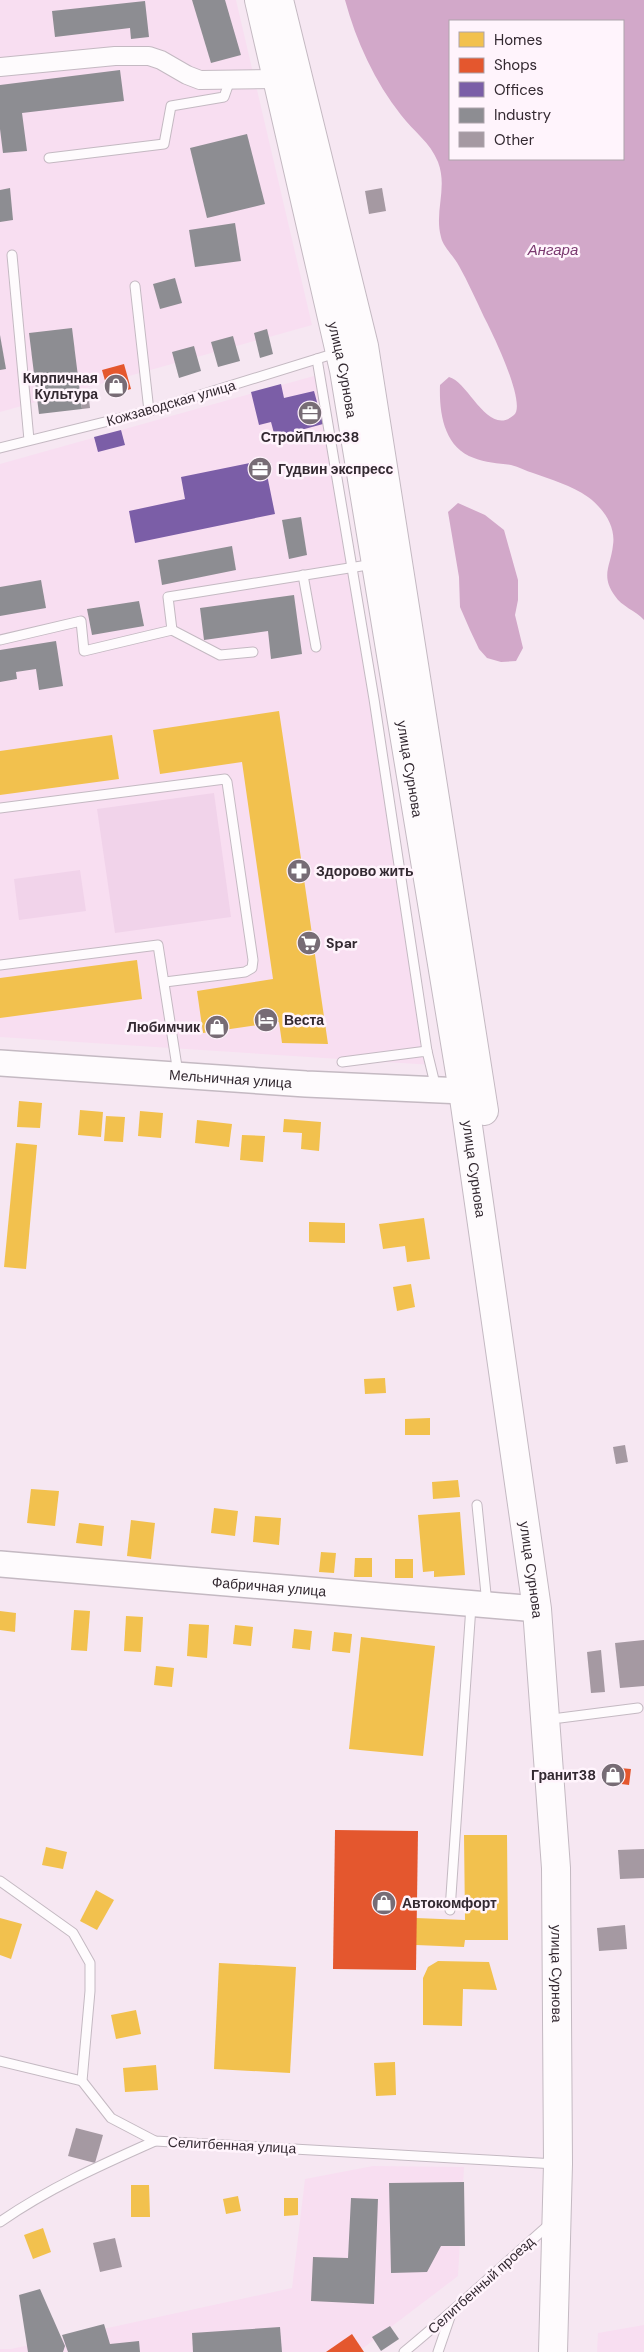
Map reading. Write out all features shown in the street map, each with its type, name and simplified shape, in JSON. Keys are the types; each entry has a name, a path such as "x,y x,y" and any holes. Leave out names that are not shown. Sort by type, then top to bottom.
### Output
{"main road":[{"name":"улица Сурнова","path":"259,0 278,79 329,355 537,1609 556,1868 558,2164 553,2352"},
{"name":"улица Сурнова","path":"279,0 366,356 481,1086 549,1612 564,1769 570,1990 571,2164 566,2352"}],"street":[{"path":"0,67 115,56 149,56 200,80 278,79"},
{"name":"Мельничная улица","path":"0,1063 178,1076 450,1091"},
{"name":"Фабричная улица","path":"0,1564 537,1609"}],"lane":[{"path":"49,158 164,144 171,106 224,97 230,80"},
{"path":"12,255 29,440"},
{"path":"135,286 149,411"},
{"name":"Кожзаводская улица","path":"0,448 149,411 329,355"},
{"path":"172,630 168,597 364,566 427,1051 450,1091"},
{"path":"303,575 316,647"},
{"path":"0,640 81,621 84,651 172,630 220,655 253,652"},
{"path":"0,808 225,779 227,782 246,911 252,968 245,972 165,982"},
{"path":"0,964 157,945 160,948 178,1076"},
{"path":"342,1062 427,1051"},
{"path":"450,1910 479,1604 477,1505"},
{"path":"560,1718 638,1708"},
{"path":"0,1881 73,1933 90,1962 90,1992 82,2081 0,2061"},
{"name":"Селитбенная улица","path":"82,2081 111,2118 155,2141 558,2164"},
{"path":"0,2222 48,2191 155,2141"},
{"name":"Селитбенный проезд","path":"404,2352 451,2314 479,2286 556,2218"},
{"path":"438,2352 451,2314"}],"shaded area":[{"path":"0,0 236,0 312,325 0,412"},
{"path":"321,374 433,1065 0,1037 0,464"},
{"path":"214,793 231,917 115,933 97,809"},
{"path":"80,870 86,911 19,920 14,879"},
{"path":"373,2166 464,2167 458,2276 358,2352 0,2352 0,2349 11,2349 292,2288 305,2179"},
{"path":"644,2325 644,2352 597,2352 598,2333"}],"water":[{"name":"Ангара","path":"345,0 644,0 644,620 621,603 608,582 607,576 613,545 612,531 607,518 594,501 568,486 517,467 478,460 464,453 456,446 445,428 442,418 440,385 449,377 464,388 487,414 496,419 505,420 514,415 517,408 516,397 507,368 494,337 457,262 442,241 439,218 442,181 435,155 401,115 383,89 361,46"},
{"path":"458,503 485,515 504,530 518,580 518,600 515,615 523,648 516,661 501,662 487,658 479,649 460,607 459,577 448,512"}],"building: Homes":[{"path":"279,711 328,1044 282,1043 279,1022 203,1033 197,991 273,979 242,762 160,774 153,730"},
{"path":"112,735 119,779 0,795 0,751"},
{"path":"137,960 142,999 0,1018 0,978"},
{"path":"19,1101 42,1103 40,1128 17,1127"},
{"path":"80,1110 103,1112 101,1137 78,1135"},
{"path":"140,1111 163,1113 161,1138 138,1136"},
{"path":"106,1116 125,1117 123,1142 104,1141"},
{"path":"284,1119 321,1122 319,1151 301,1149 302,1133 283,1132"},
{"path":"197,1120 232,1124 229,1147 195,1143"},
{"path":"242,1135 265,1136 263,1162 240,1160"},
{"path":"16,1143 37,1145 26,1269 4,1267"},
{"path":"424,1218 430,1259 407,1262 405,1246 383,1249 379,1224"},
{"path":"309,1222 345,1223 345,1243 309,1242"},
{"path":"411,1284 415,1307 397,1311 393,1287"},
{"path":"385,1378 386,1393 365,1394 364,1379"},
{"path":"430,1418 430,1435 405,1435 405,1419"},
{"path":"458,1480 460,1497 433,1499 432,1482"},
{"path":"31,1489 59,1491 55,1526 27,1523"},
{"path":"214,1508 238,1511 235,1536 211,1533"},
{"path":"460,1512 465,1575 434,1577 434,1571 423,1572 418,1515"},
{"path":"255,1516 281,1518 279,1545 253,1542"},
{"path":"131,1520 155,1523 151,1559 127,1556"},
{"path":"79,1523 104,1526 102,1546 76,1543"},
{"path":"321,1552 336,1553 334,1573 319,1572"},
{"path":"355,1558 372,1558 372,1577 354,1577"},
{"path":"395,1559 413,1559 413,1578 395,1578"},
{"path":"74,1610 90,1611 87,1651 71,1650"},
{"path":"0,1611 16,1613 15,1632 0,1630"},
{"path":"126,1616 143,1617 141,1652 124,1651"},
{"path":"189,1624 209,1625 207,1658 187,1656"},
{"path":"235,1625 253,1627 251,1646 233,1644"},
{"path":"294,1629 312,1631 310,1650 292,1648"},
{"path":"334,1632 352,1634 350,1653 332,1651"},
{"path":"361,1637 435,1646 423,1756 349,1749"},
{"path":"156,1666 174,1668 172,1687 154,1685"},
{"path":"464,1835 507,1835 508,1940 465,1940 464,1947 416,1945 416,1918 465,1920"},
{"path":"46,1847 67,1852 63,1869 42,1865"},
{"path":"96,1890 114,1900 97,1930 80,1921"},
{"path":"0,1918 22,1924 11,1959 0,1955"},
{"path":"438,1961 489,1962 497,1990 463,1989 462,2026 423,2025 423,1978 428,1967"},
{"path":"219,1963 296,1967 290,2073 214,2069"},
{"path":"136,2010 141,2034 116,2039 111,2015"},
{"path":"395,2062 396,2095 376,2096 374,2063"},
{"path":"156,2065 158,2090 125,2092 123,2068"},
{"path":"131,2185 149,2185 150,2217 131,2217"},
{"path":"238,2196 241,2211 226,2214 223,2199"},
{"path":"284,2198 298,2198 298,2215 284,2216"},
{"path":"43,2228 51,2252 33,2259 24,2235"}],"building: Shops":[{"path":"124,364 131,389 109,395 102,370"},
{"path":"608,1767 631,1769 629,1785 606,1782"},
{"path":"335,1830 418,1831 416,1970 333,1969"},
{"path":"352,2334 364,2352 326,2352"}],"building: Offices":[{"path":"281,384 284,398 314,391 323,424 275,437 271,422 259,425 251,392"},
{"path":"121,430 125,445 98,452 94,437"},
{"path":"264,460 275,514 135,543 129,511 185,499 181,477"}],"building: Industry":[{"path":"192,0 225,0 241,55 211,63"},
{"path":"145,1 149,37 131,39 130,28 55,37 52,11"},
{"path":"120,70 124,101 22,113 27,151 3,153 0,129 0,85"},
{"path":"247,134 265,204 207,218 190,148"},
{"path":"10,188 13,220 0,222 0,190"},
{"path":"235,223 241,261 195,267 189,230"},
{"path":"175,278 182,303 160,309 153,284"},
{"path":"72,328 82,409 39,414 29,333"},
{"path":"267,329 273,354 260,358 254,333"},
{"path":"0,335 6,369 0,370"},
{"path":"233,336 240,361 218,367 211,342"},
{"path":"194,346 201,371 179,378 172,352"},
{"path":"301,517 307,555 289,559 282,520"},
{"path":"232,546 236,570 162,585 158,560"},
{"path":"41,580 46,608 0,616 0,587"},
{"path":"294,595 302,654 271,659 268,631 204,640 200,608"},
{"path":"139,601 144,626 92,635 87,609"},
{"path":"56,641 63,686 39,690 36,669 16,672 17,679 0,682 0,650"},
{"path":"464,2182 465,2246 441,2246 427,2272 391,2273 389,2183"},
{"path":"351,2198 378,2199 374,2304 311,2301 313,2257 348,2258"},
{"path":"40,2289 65,2346 63,2352 28,2352 19,2295"},
{"path":"104,2324 110,2344 139,2341 140,2352 68,2352 62,2335"},
{"path":"390,2326 399,2339 381,2351 372,2337"},
{"path":"280,2327 282,2352 193,2352 192,2333"}],"building: Other":[{"path":"382,188 386,211 369,214 365,191"},
{"path":"88,392 90,408 82,409 80,393"},
{"path":"625,1445 628,1462 616,1464 613,1447"},
{"path":"644,1640 644,1686 620,1688 615,1643"},
{"path":"601,1650 605,1692 591,1693 587,1652"},
{"path":"644,1849 644,1878 620,1879 618,1850"},
{"path":"625,1925 627,1949 599,1951 597,1928"},
{"path":"76,2128 103,2135 95,2163 68,2156"},
{"path":"115,2238 122,2267 100,2272 93,2243"}],"place":[{"name":"Кирпичная Культура","path":"116,386"},
{"name":"СтройПлюс38","path":"310,413"},
{"name":"Гудвин экспресс","path":"260,469"},
{"name":"Здорово жить","path":"299,871"},
{"name":"Spar","path":"309,943"},
{"name":"Веста","path":"266,1020"},
{"name":"Любимчик","path":"217,1027"},
{"name":"Гранит38","path":"613,1775"},
{"name":"Автокомфорт","path":"384,1903"}]}
